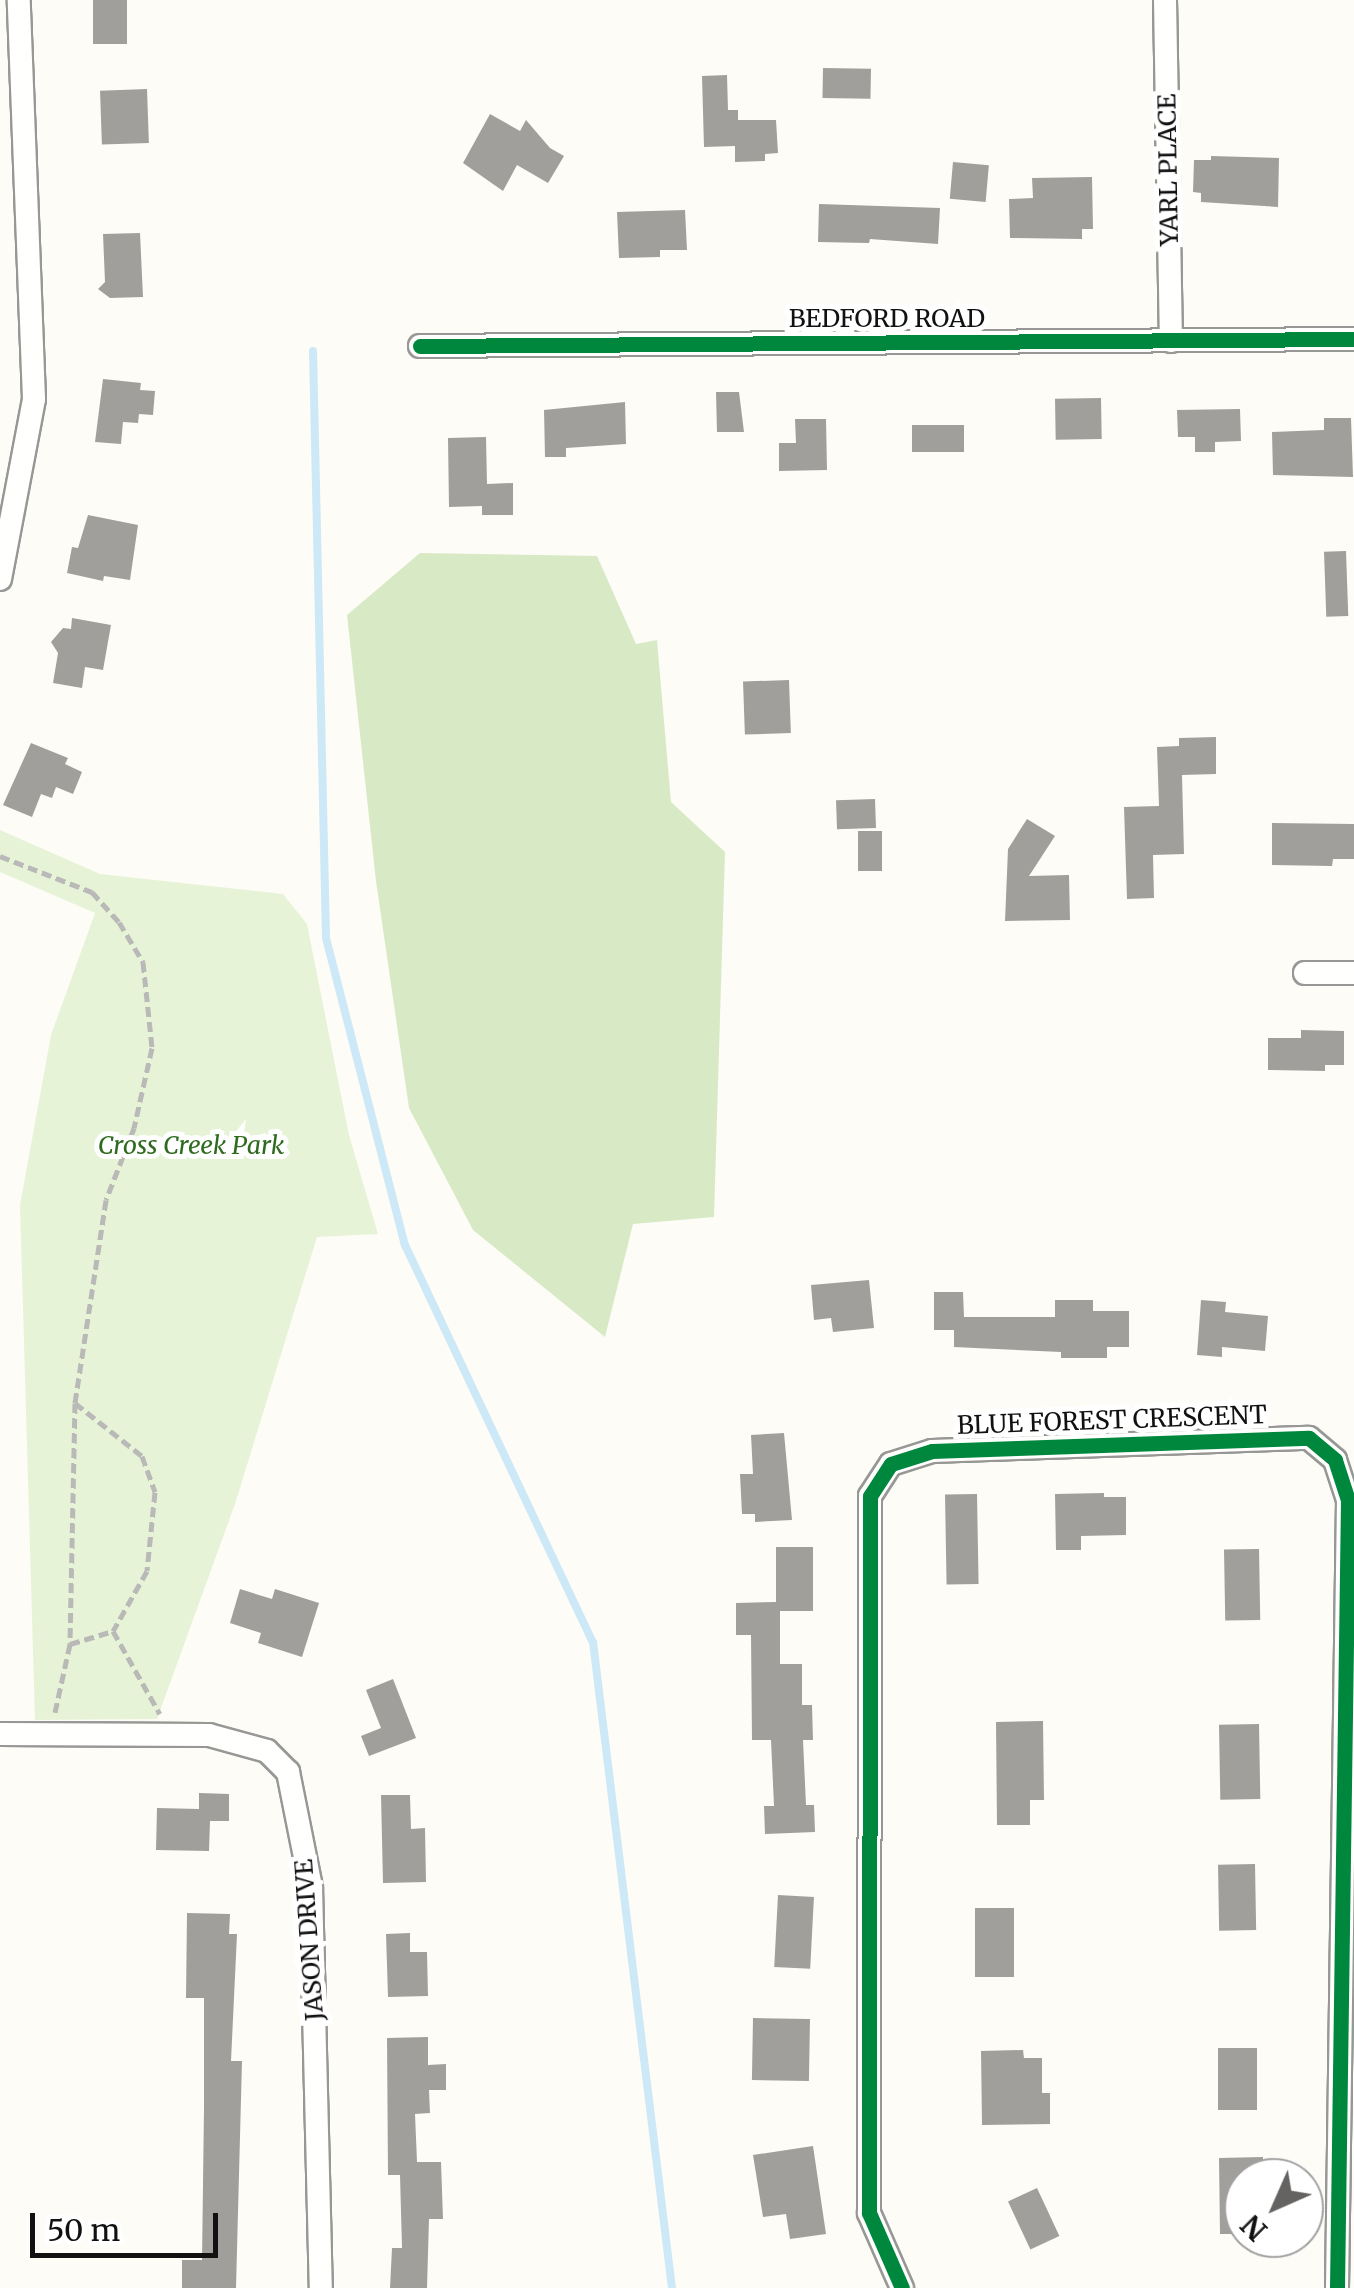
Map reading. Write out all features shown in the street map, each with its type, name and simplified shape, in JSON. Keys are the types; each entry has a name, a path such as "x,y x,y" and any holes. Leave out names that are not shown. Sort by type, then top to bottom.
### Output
{"street":[{"path":"0,578 34,398 16,21 19,0"},
{"name":"YARL PLACE","path":"1164,0 1171,341"},
{"name":"BEDFORD ROAD","path":"420,346 1354,339"},
{"path":"1305,973 1354,973"},
{"name":"BLUE FOREST CRESCENT","path":"902,2288 869,2213 870,1496 892,1464 932,1451 1309,1438 1336,1460 1348,1500 1336,2288"},
{"name":"JASON DRIVE","path":"0,1734 209,1735 267,1751 288,1772 311,1887 321,2288"}],"path":[{"path":"0,856 92,892 119,922 144,962 152,1048 134,1128 106,1200 75,1403 70,1644 51,1734"},
{"path":"70,1644 112,1631 147,1571 154,1492 142,1456 75,1403"},
{"path":"112,1631 171,1734"}],"green space":[{"path":"420,553 597,556 636,644 657,640 671,802 725,852 714,1217 633,1224 605,1337 473,1230 409,1108 376,881 347,615"},
{"name":"Cross Creek Park","path":"0,830 100,874 283,894 307,924 349,1135 378,1234 317,1237 235,1504 157,1719 35,1720 20,1205 51,1035 95,913 0,872"}],"building":[{"path":"93,0 127,0 127,44 93,44"},
{"path":"823,68 871,69 870,99 822,98"},
{"path":"727,75 728,110 738,110 738,120 776,120 778,153 765,154 765,161 735,162 735,146 704,147 702,76"},
{"path":"147,89 149,143 102,145 100,91"},
{"path":"490,114 520,131 526,120 550,148 564,156 548,183 517,165 503,191 463,163"},
{"path":"1211,156 1279,158 1278,207 1201,202 1201,193 1193,192 1194,160 1211,160"},
{"path":"953,162 989,165 986,202 950,199"},
{"path":"1092,177 1093,229 1082,229 1082,239 1010,238 1009,199 1033,198 1032,178"},
{"path":"819,204 940,208 938,244 870,239 869,243 818,242"},
{"path":"685,210 687,250 660,250 660,257 619,258 617,212"},
{"path":"140,233 143,297 110,298 98,289 105,282 103,234"},
{"path":"103,379 141,383 140,390 155,391 153,415 139,414 138,423 123,422 121,444 95,442"},
{"path":"716,392 739,392 744,432 717,432"},
{"path":"1101,398 1102,439 1056,440 1055,399"},
{"path":"625,402 626,444 566,448 566,457 545,457 544,410"},
{"path":"1240,409 1241,441 1215,442 1215,452 1195,452 1195,437 1178,437 1177,410"},
{"path":"1324,418 1351,418 1353,477 1273,475 1272,432 1324,430"},
{"path":"795,419 826,419 827,470 779,471 779,443 796,443"},
{"path":"912,425 964,425 964,452 912,452"},
{"path":"486,437 487,484 513,483 513,515 482,515 482,506 449,507 448,438"},
{"path":"88,515 138,525 130,580 104,576 103,581 67,573 72,547 78,548"},
{"path":"1346,551 1348,616 1326,617 1324,552"},
{"path":"72,618 111,625 103,670 85,667 82,688 53,683 58,653 51,642 63,628 71,629"},
{"path":"789,680 791,733 745,735 743,682"},
{"path":"1216,737 1216,774 1182,775 1184,854 1153,855 1154,898 1127,899 1124,807 1159,806 1157,747 1179,746 1179,738"},
{"path":"31,743 68,758 65,764 82,772 73,794 56,787 52,798 41,794 32,817 3,805"},
{"path":"875,799 876,828 837,829 836,800"},
{"path":"1027,819 1055,836 1029,876 1069,875 1070,920 1005,921 1008,849"},
{"path":"1272,823 1354,824 1354,859 1333,859 1332,866 1272,865"},
{"path":"858,831 882,831 882,871 858,871"},
{"path":"1301,1030 1344,1031 1344,1065 1325,1065 1325,1071 1268,1070 1268,1038 1301,1038"},
{"path":"869,1280 874,1328 833,1332 831,1318 814,1320 811,1285"},
{"path":"934,1292 963,1292 964,1317 1055,1317 1055,1300 1093,1300 1093,1311 1129,1311 1129,1347 1107,1347 1107,1358 1061,1358 1061,1352 954,1347 954,1330 934,1330"},
{"path":"1201,1300 1226,1302 1225,1312 1268,1316 1265,1351 1222,1347 1222,1357 1197,1355"},
{"path":"784,1433 792,1520 755,1522 755,1514 742,1514 740,1474 753,1474 751,1435"},
{"path":"1104,1493 1104,1497 1126,1497 1126,1535 1081,1536 1081,1550 1056,1550 1055,1494"},
{"path":"977,1494 979,1584 947,1585 945,1495"},
{"path":"776,1547 813,1547 813,1611 780,1611 780,1664 802,1664 802,1705 812,1705 813,1740 803,1740 806,1805 814,1805 815,1832 765,1834 764,1806 774,1806 771,1740 752,1740 751,1635 736,1635 736,1603 776,1602"},
{"path":"1259,1549 1260,1620 1225,1621 1224,1550"},
{"path":"240,1589 272,1599 275,1589 319,1603 302,1657 258,1643 261,1633 230,1623"},
{"path":"393,1679 416,1738 369,1756 361,1736 381,1728 366,1690"},
{"path":"1043,1721 1044,1800 1030,1800 1030,1825 997,1825 996,1722"},
{"path":"1259,1724 1260,1799 1220,1800 1219,1725"},
{"path":"199,1793 229,1794 229,1821 210,1821 209,1851 156,1850 157,1808 199,1809"},
{"path":"381,1795 410,1795 411,1829 425,1828 426,1882 383,1883"},
{"path":"1255,1864 1256,1930 1219,1931 1218,1865"},
{"path":"778,1895 814,1897 810,1969 774,1967"},
{"path":"975,1908 1014,1908 1014,1977 975,1977"},
{"path":"187,1913 230,1914 229,1934 237,1934 231,2061 242,2061 236,2288 182,2288 182,2260 202,2260 204,1998 186,1998"},
{"path":"410,1933 410,1952 427,1952 428,1996 388,1997 386,1934"},
{"path":"753,2018 810,2019 809,2081 752,2080"},
{"path":"428,2037 428,2065 446,2064 446,2090 429,2090 430,2113 415,2114 417,2162 441,2162 443,2219 429,2219 427,2288 390,2288 392,2248 402,2248 400,2175 388,2175 387,2038"},
{"path":"1218,2048 1257,2048 1257,2110 1218,2110"},
{"path":"1023,2050 1024,2058 1042,2058 1042,2093 1050,2093 1050,2124 982,2125 981,2051"},
{"path":"813,2146 826,2234 790,2239 786,2214 763,2217 753,2155"},
{"path":"1263,2157 1224,2158 1224,2234 1220,2234 1219,2158"},
{"path":"1037,2188 1059,2236 1030,2250 1008,2202"}],"waterway":[{"path":"313,351 326,938 405,1245 593,1642 672,2288"}],"cycle path":[{"path":"420,346 1354,339"},
{"path":"902,2288 869,2213 870,1496 891,1464 932,1451 1309,1438 1335,1460 1348,1500 1337,2288"}]}
